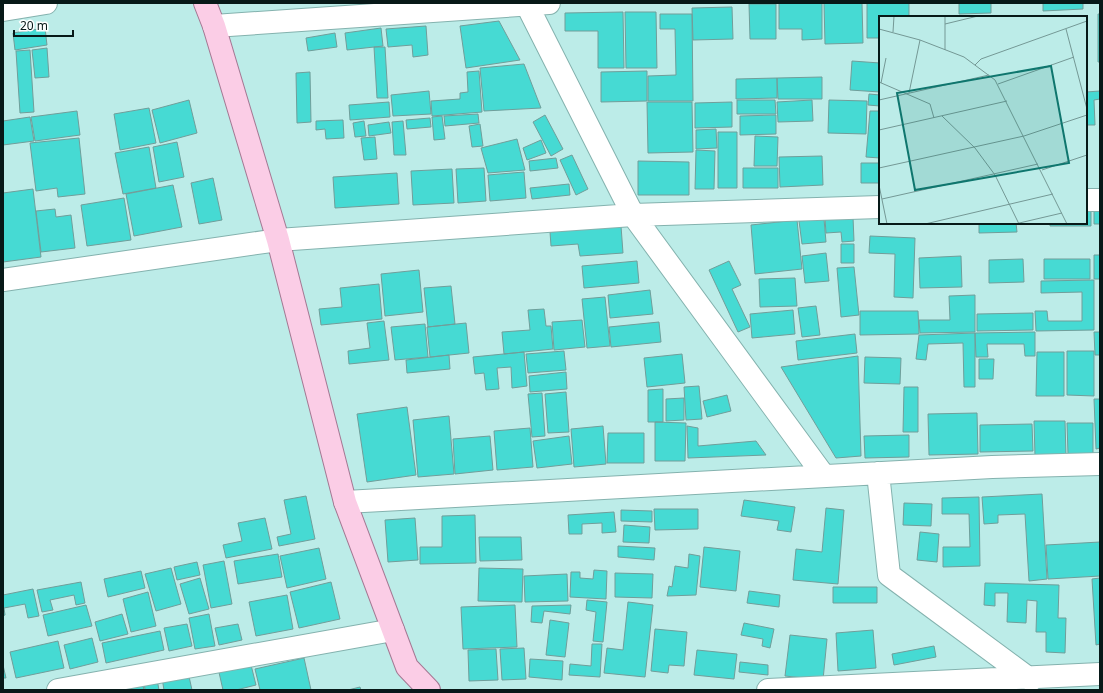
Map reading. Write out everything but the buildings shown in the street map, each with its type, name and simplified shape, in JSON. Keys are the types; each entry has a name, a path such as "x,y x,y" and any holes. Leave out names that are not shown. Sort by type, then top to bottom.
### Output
{"main road":[{"path":"205,3 214,26 278,240 345,502 407,667 429,690"}],"street":[{"path":"3,10 46,3"},
{"path":"526,3 633,215 824,476"},
{"path":"214,26 526,3 549,3"},
{"path":"1087,200 1100,200"},
{"path":"3,280 278,240 633,215 879,207"},
{"path":"345,502 878,473 1100,464"},
{"path":"878,473 889,575 1023,683 1048,690"},
{"path":"58,690 393,630"},
{"path":"768,690 1023,683 1100,674"}]}
